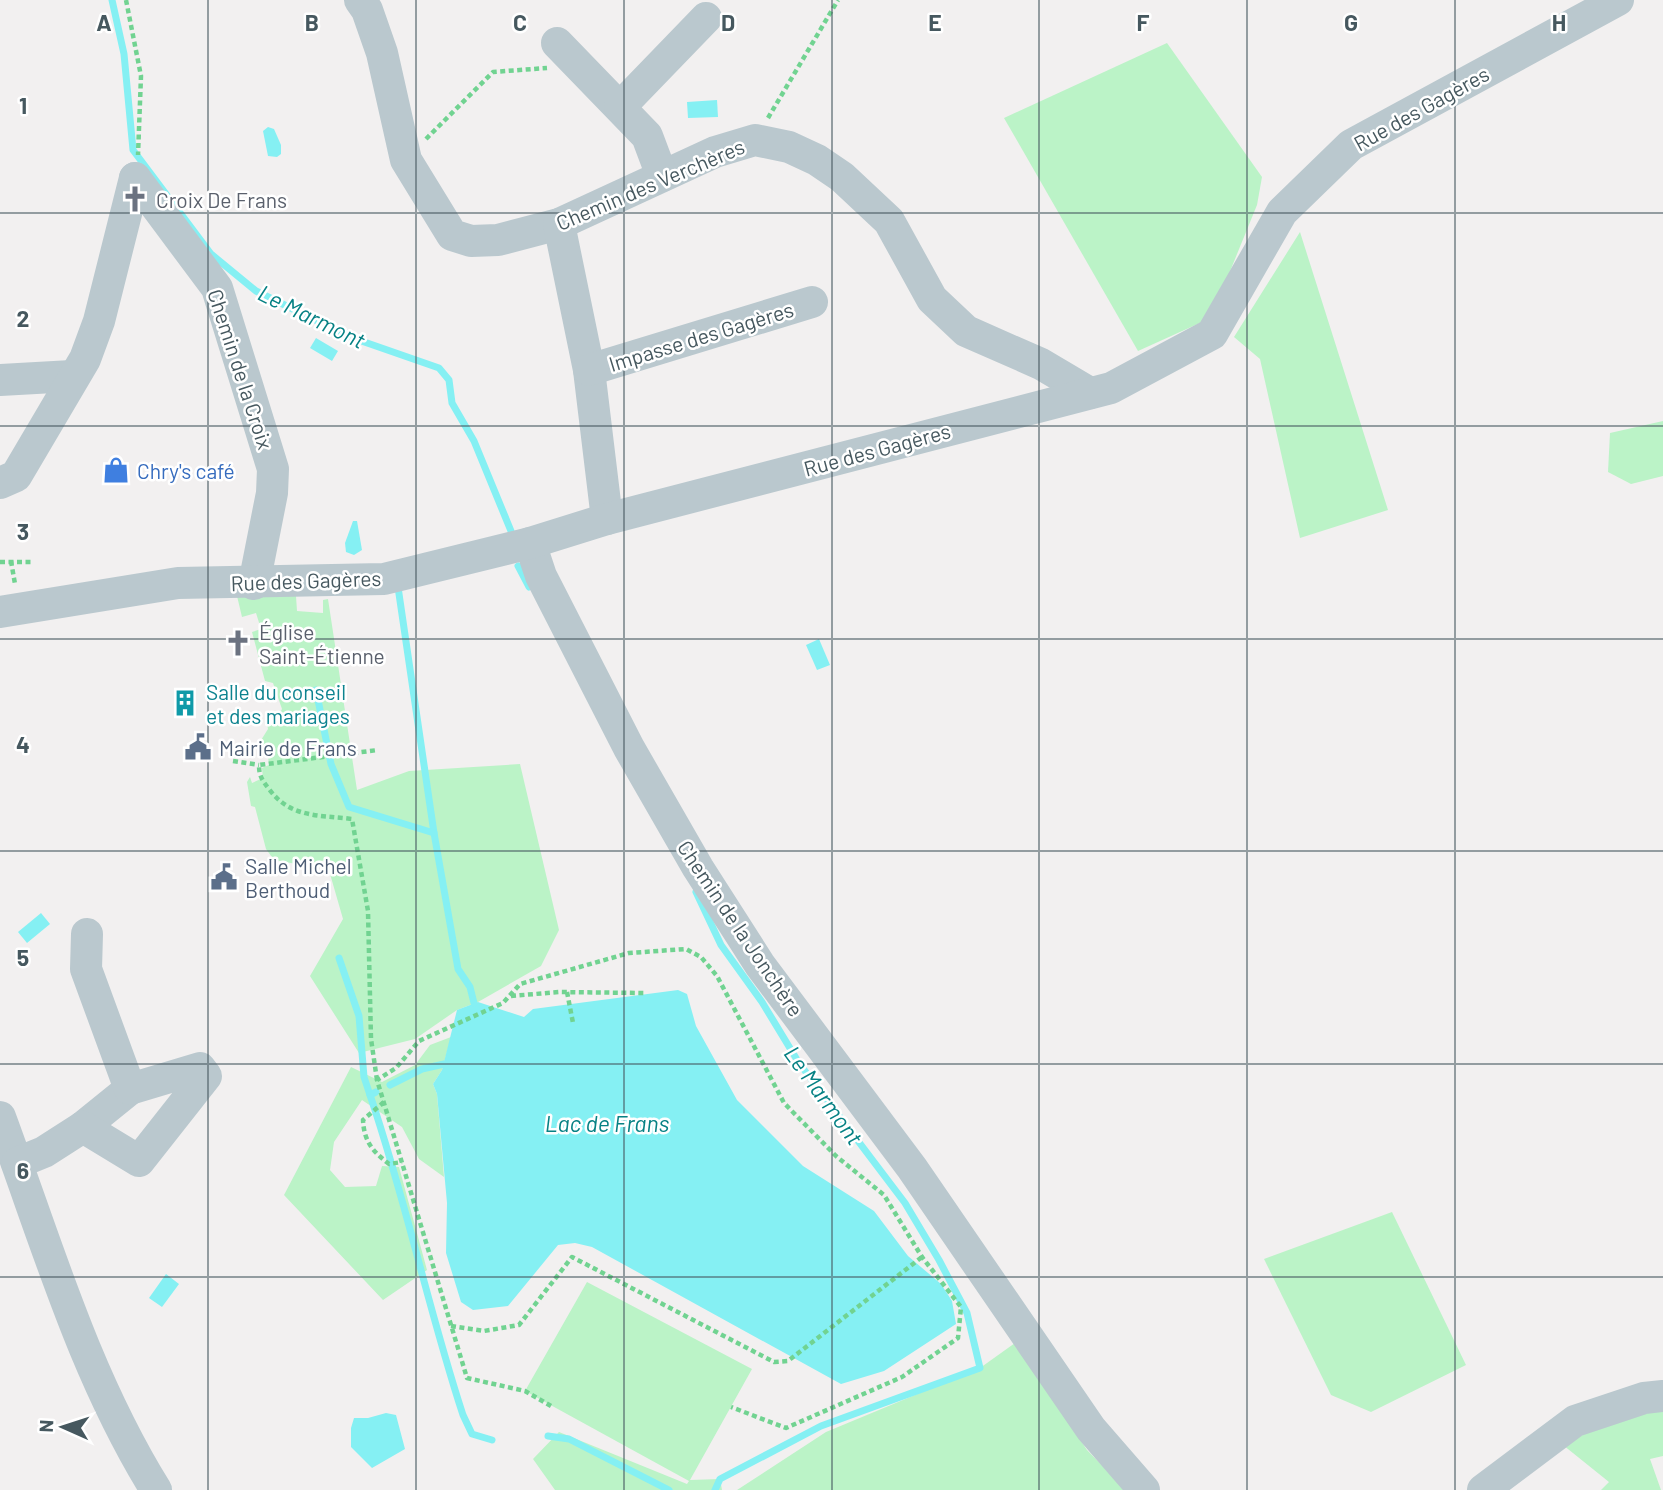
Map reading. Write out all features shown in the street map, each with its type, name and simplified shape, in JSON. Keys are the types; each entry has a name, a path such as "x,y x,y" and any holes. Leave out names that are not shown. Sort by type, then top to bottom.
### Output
{"street":[{"name":"Chemin des Verchères","path":"360,0 367,10 382,53 406,160 452,235 471,241 498,240 559,225 715,152 755,140 789,147 817,160 842,177 889,221 932,299 967,331 1041,363 1090,393"},
{"name":"Rue des Gagères","path":"8,600 178,583 254,584 384,579 530,543 607,519 1111,388 1212,334 1282,212 1351,145 1618,0"},
{"path":"620,107 706,18"},
{"path":"557,43 647,136 662,176"},
{"name":"Chemin de la Croix","path":"72,376 85,359 99,321 135,178 217,288 273,469 272,493 254,584"},
{"name":"Impasse des Gagères","path":"559,225 589,370 607,519"},
{"name":"Impasse des Gagères","path":"589,370 812,302"},
{"path":"0,380 72,376"},
{"path":"0,483 16,476 72,376"},
{"name":"Chemin de la Jonchère","path":"530,543 541,576 629,748 698,868 760,965 912,1168 1091,1429 1144,1490"},
{"path":"87,934 86,969 130,1089"},
{"path":"6,1141 44,1152 83,1127 130,1089 200,1068 206,1076 139,1161 83,1127"},
{"path":"6,1141 72,1320 101,1390 129,1446 156,1490"},
{"path":"1483,1490 1575,1421 1644,1398 1663,1396"}],"path":[{"path":"126,0 141,76 140,145"},
{"path":"755,140 838,0"},
{"path":"406,160 493,72 579,66"},
{"path":"8,600 10,561"},
{"path":"0,562 31,562"},
{"path":"233,761 259,765 378,750"},
{"path":"259,765 259,775 276,799 289,811 352,819 368,911 371,1039 377,1080 382,1104 467,1378 525,1391 551,1406"},
{"path":"377,1080 396,1068 419,1041 503,1003 520,984 629,953 686,949 701,957 718,976 784,1103 836,1156 884,1195 922,1256 961,1307 958,1338 902,1377 786,1428 731,1407"},
{"path":"510,996 567,992 594,992 600,995 644,993"},
{"path":"567,992 573,1023"},
{"path":"382,1104 363,1120 364,1135 374,1153 389,1164 402,1162"},
{"path":"451,1326 484,1331 519,1325 572,1257 774,1362 788,1361 922,1256"}],"green space":[{"path":"1167,43 1262,177 1257,205 1211,318 1138,351 1004,118"},
{"path":"1300,232 1388,510 1300,538 1260,359 1234,337"},
{"path":"1663,421 1663,476 1631,484 1608,472 1610,433"},
{"path":"237,596 296,596 297,611 323,613 323,600 328,599 357,790 409,771 520,764 559,930 541,966 478,1002 457,1010 415,1039 359,1053 310,976 343,919 326,860 302,865 274,860 266,849 255,807 251,806 247,782 250,777 252,783 263,778 262,768 269,765 267,748 260,748 258,745 268,729 266,719 279,715 282,709 273,683 265,681 252,632 261,629 256,613 242,617"},
{"path":"451,1037 442,1070 433,1084 437,1094 444,1177 419,1159 402,1127 362,1100 334,1142 330,1170 345,1187 376,1186 382,1166 399,1167 427,1270 383,1300 284,1195 351,1067 382,1082 415,1065 430,1045"},
{"path":"1392,1212 1466,1365 1371,1412 1331,1395 1264,1259"},
{"path":"587,1282 752,1369 690,1480 720,1479 722,1490 555,1490 533,1459 559,1432 687,1484 689,1481 525,1391"},
{"path":"1015,1343 1087,1450 1126,1490 737,1490 826,1432 980,1368"},
{"path":"1663,1404 1663,1456 1650,1459 1661,1490 1601,1490 1609,1482 1563,1445 1602,1425"}],"water":[{"path":"717,100 718,117 688,118 687,102"},
{"path":"268,127 274,129 281,145 281,154 277,157 268,156 263,131"},
{"path":"316,338 338,351 332,361 310,348"},
{"path":"353,521 357,521 362,550 354,555 346,552 345,543"},
{"path":"819,639 830,665 817,670 806,645"},
{"path":"41,913 50,924 27,943 18,932"},
{"name":"Lac de Frans","path":"678,990 687,994 696,1026 737,1100 803,1166 874,1211 908,1256 941,1284 952,1301 956,1324 884,1371 841,1384 592,1247 575,1243 558,1245 508,1306 473,1310 461,1302 446,1253 447,1203 437,1094 433,1084 442,1070 457,1010 478,1002 524,1017 533,1009"},
{"path":"166,1274 179,1284 162,1307 149,1298"},
{"path":"386,1413 396,1415 405,1449 372,1468 351,1447 351,1428 354,1418 368,1418"}],"waterway":[{"name":"Le Marmont","path":"112,0 124,54 133,150 211,254 256,291 350,337 439,368 449,380 452,403 474,441 511,531"},
{"name":"Le Marmont","path":"518,566 529,587"},
{"path":"398,587 434,833 458,969 470,987 474,1003"},
{"path":"316,690 331,764 349,807 434,833"},
{"name":"Le Marmont","path":"696,892 721,945 762,1002 799,1063 905,1203 967,1313 980,1368 821,1426 720,1479 715,1490"},
{"path":"339,958 359,1016 364,1077 370,1095 376,1092"},
{"path":"390,1085 422,1069 444,1064"},
{"path":"370,1095 463,1415 472,1434 492,1440"},
{"path":"548,1436 569,1439 669,1490"}],"place":[{"name":"Croix De Frans","path":"135,199"},
{"name":"Chry's café","path":"116,470"},
{"name":"Église Saint-Étienne","path":"238,643"},
{"name":"Salle du conseil et des mariages","path":"185,703"},
{"name":"Mairie de Frans","path":"198,747"},
{"name":"Salle Michel Berthoud","path":"224,877"}]}
